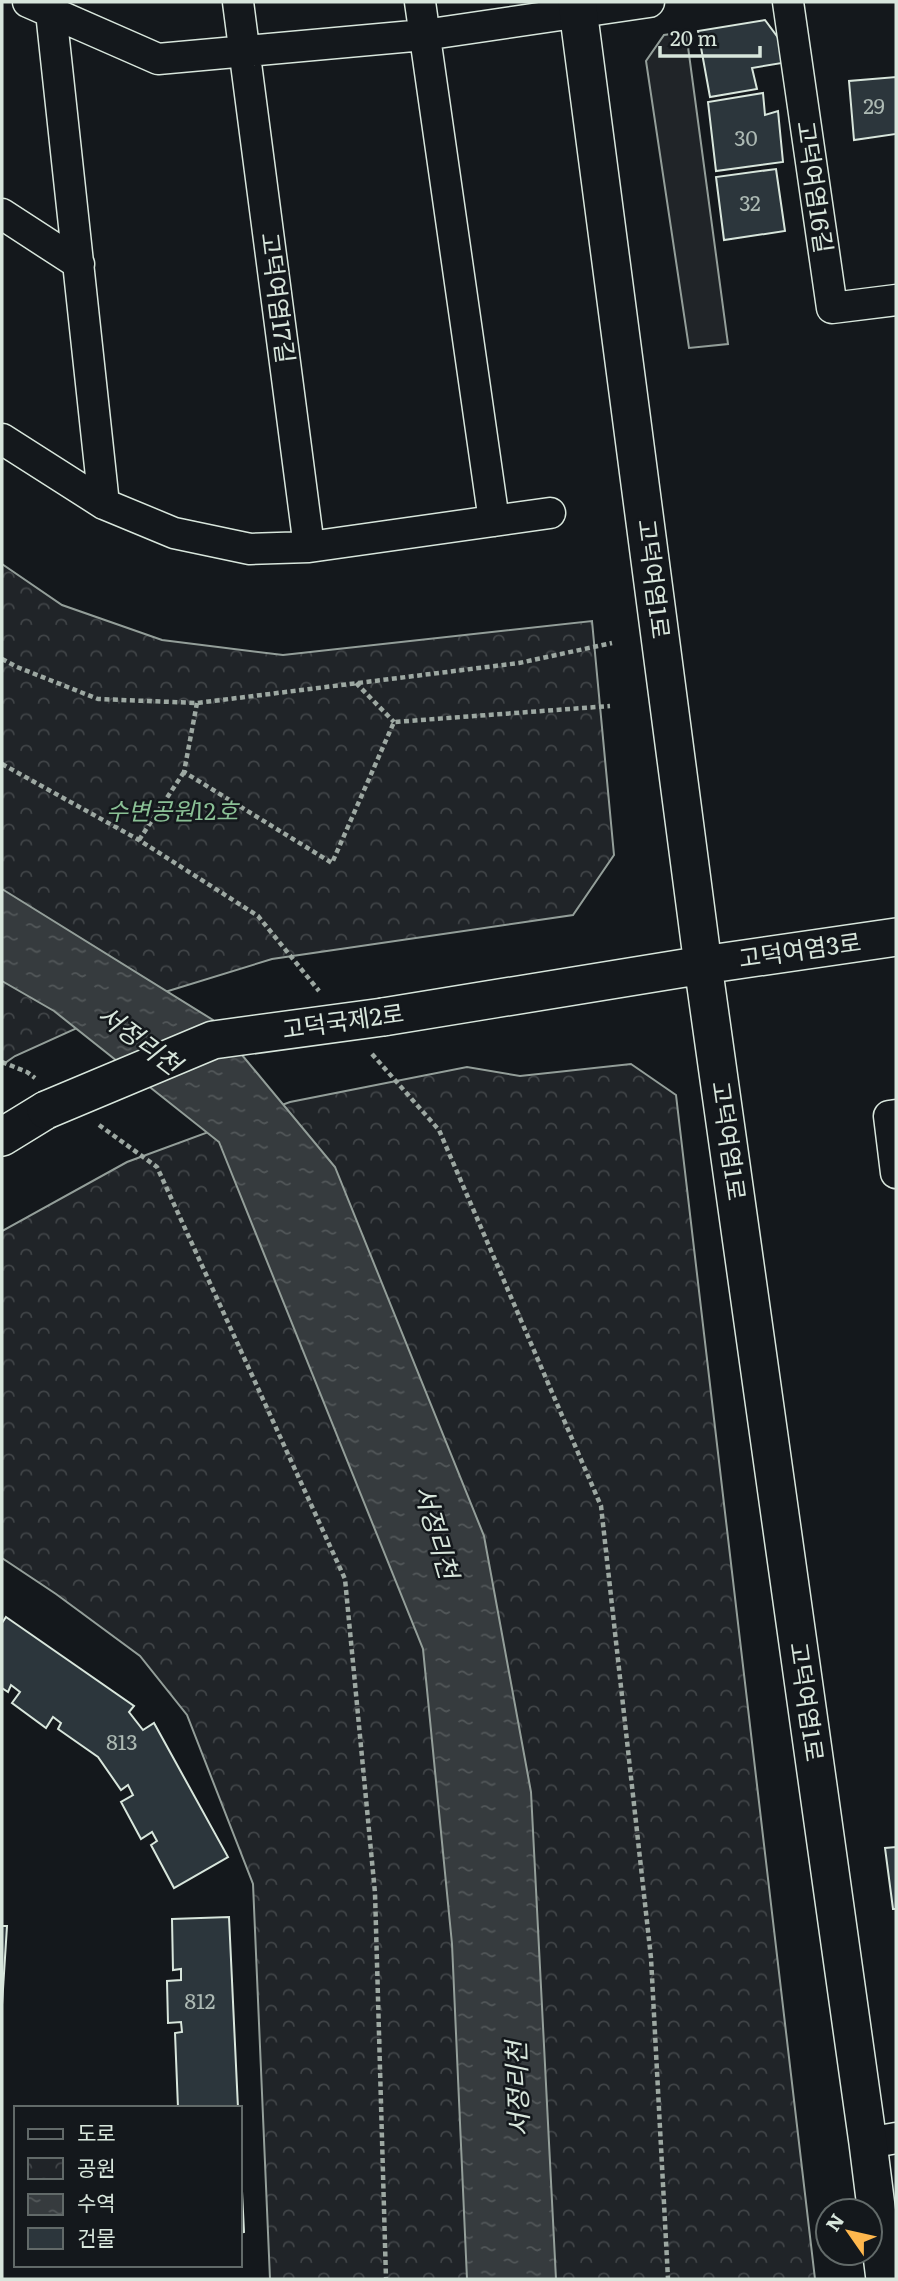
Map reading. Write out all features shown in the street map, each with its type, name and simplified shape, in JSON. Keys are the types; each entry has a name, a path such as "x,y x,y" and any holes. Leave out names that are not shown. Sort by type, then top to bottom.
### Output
{"street":[{"name":"고덕여염17길","path":"239,2 309,547"},
{"path":"420,2 494,522"},
{"path":"39,7 158,59 424,35 578,7 649,2"},
{"name":"고덕여염16길","path":"788,2 832,308 896,300"},
{"path":"39,7 79,264 104,504"},
{"name":"고덕여염1로","path":"578,7 703,965 882,2140 885,2279"},
{"path":"2,214 79,264"},
{"path":"2,439 104,504 174,533 250,549 309,547 550,513"},
{"name":"고덕여염3로","path":"703,965 896,937"},
{"name":"고덕국제2로","path":"2,1137 42,1095 213,1040 383,1017 703,965"},
{"path":"896,1115 890,1116 896,1173"}],"path":[{"path":"2,659 98,699 197,704 519,663 612,643"},
{"path":"356,682 394,722"},
{"path":"139,840 184,772 197,704"},
{"path":"394,722 610,706"},
{"path":"184,772 332,863 394,722"},
{"path":"2,765 139,840 258,916 326,1000"},
{"path":"369,1050 439,1130 601,1506 651,1958 668,2279"},
{"path":"2,1062 27,1072 42,1095"},
{"path":"92,1119 157,1167 345,1579 376,1893 386,2279"}],"green space":[{"path":"686,32 728,344 689,348 646,61 664,35"},
{"name":"수변공원12호","path":"2,564 62,605 162,640 283,655 592,621 614,855 573,915 272,959 139,1000 15,1056 2,1065"},
{"path":"631,1064 676,1095 815,2279 270,2279 253,1884 187,1715 140,1656 2,1558 2,1231 127,1162 290,1102 467,1067 520,1076"}],"water":[{"name":"서정리천","path":"2,889 213,1020 335,1167 484,1536 531,1792 556,2279 467,2279 452,1944 423,1649 219,1142 54,1011 2,981"}],"building":[{"path":"765,20 779,39 782,63 752,68 757,89 710,97 698,31"},
{"path":"896,77 896,134 854,140 849,81"},
{"path":"763,93 765,115 778,111 783,162 716,171 708,102"},
{"path":"776,169 785,231 724,240 716,177"},
{"path":"6,1617 134,1706 129,1712 143,1730 154,1723 228,1857 174,1888 151,1845 157,1841 152,1832 141,1839 121,1802 133,1795 128,1785 121,1790 98,1757 58,1729 61,1723 53,1717 46,1728 12,1703 20,1692 11,1685 8,1692 2,1688 2,1623"},
{"path":"896,1847 896,1909 893,1909 885,1848"},
{"path":"229,1917 238,2106 178,2106 175,2033 182,2032 181,2022 168,2023 167,1981 181,1980 181,1969 173,1970 172,1919"},
{"path":"2,1926 7,1926 2,2005"},
{"path":"242,2191 244,2232 242,2232"}]}
